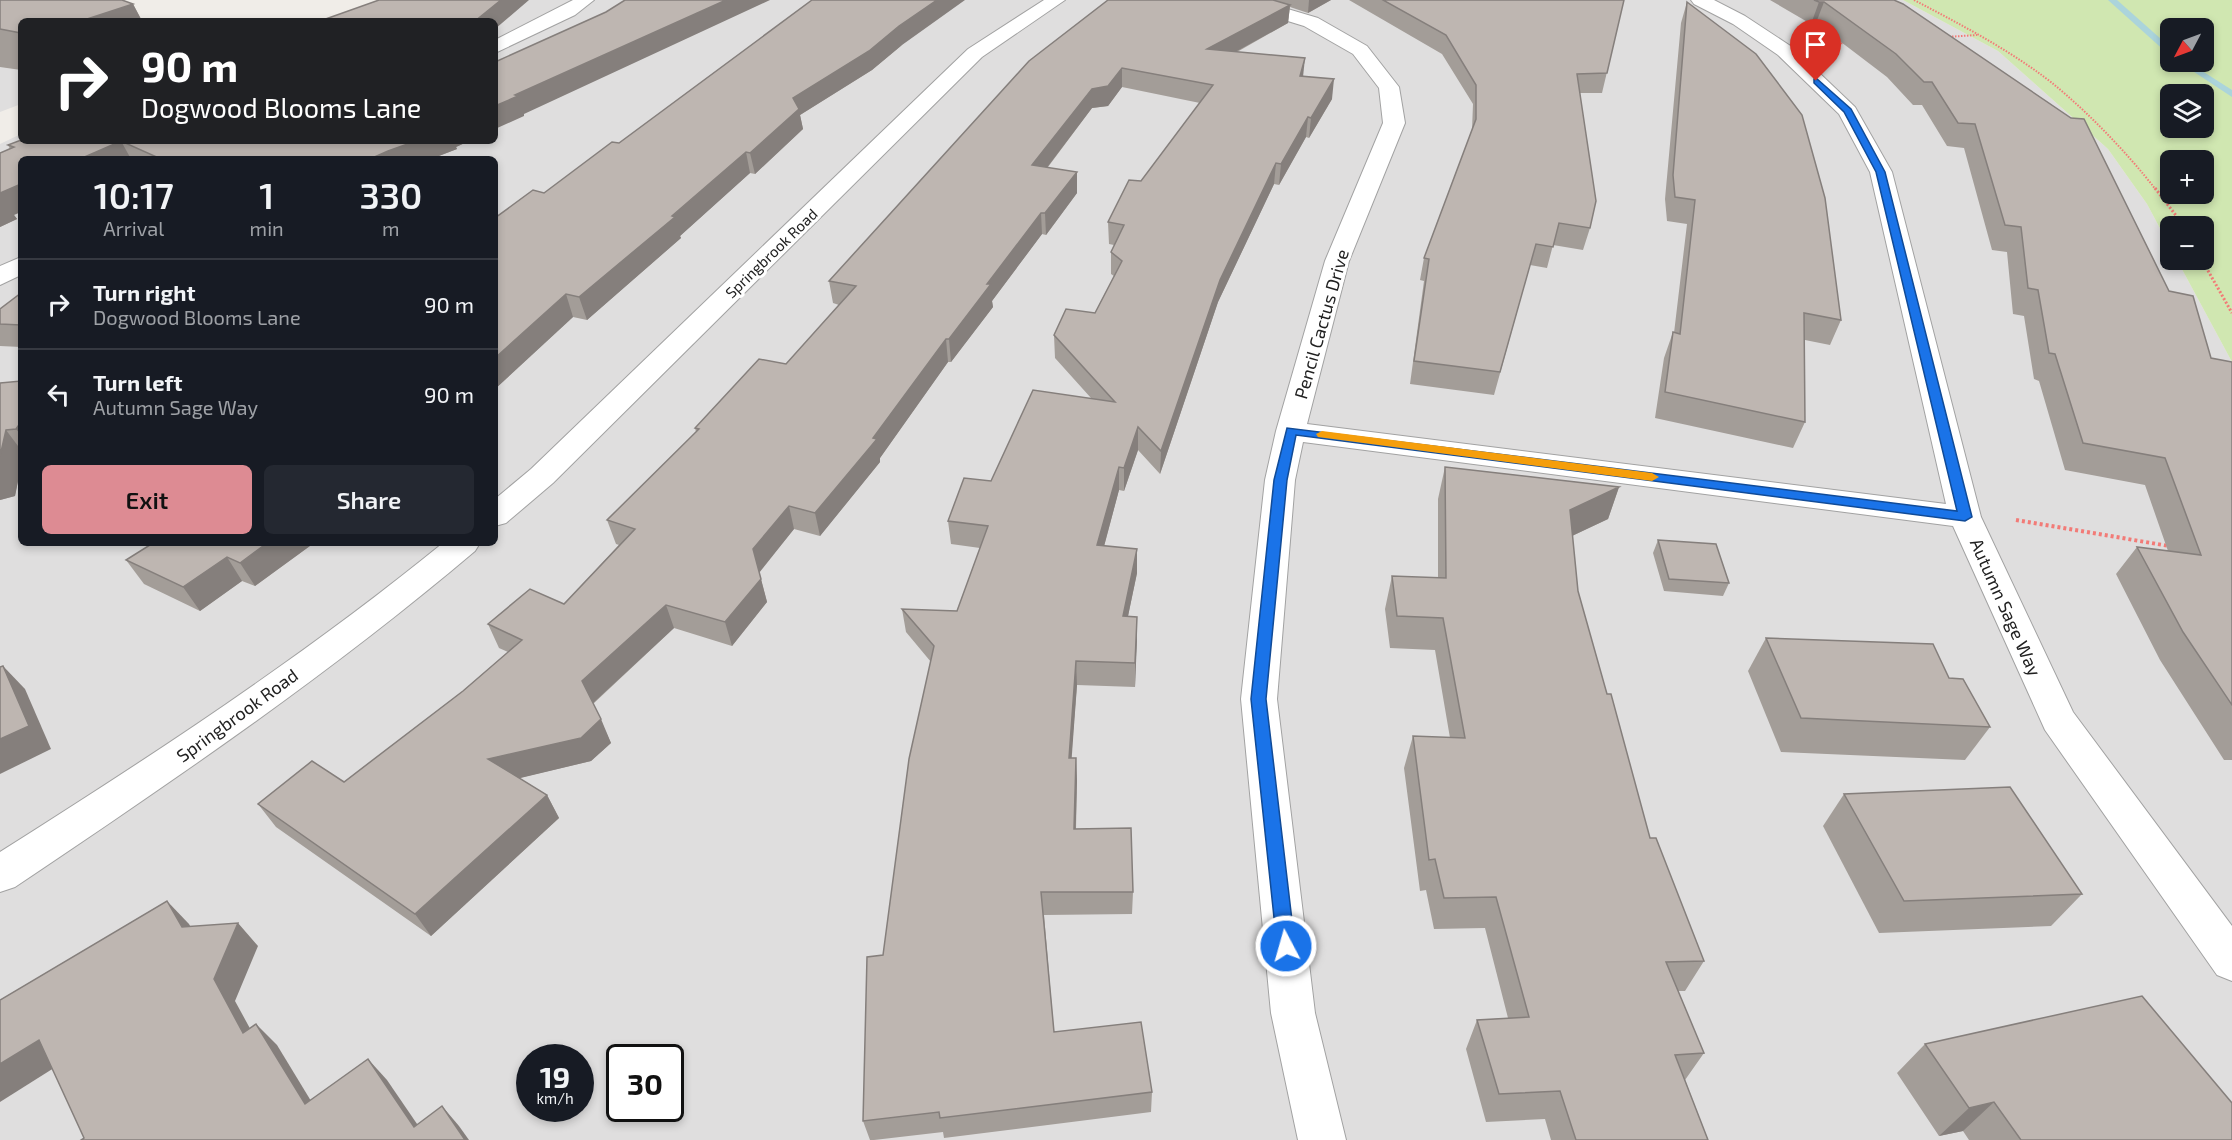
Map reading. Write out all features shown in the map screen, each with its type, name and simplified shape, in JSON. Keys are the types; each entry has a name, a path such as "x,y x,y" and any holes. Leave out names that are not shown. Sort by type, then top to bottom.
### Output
{"street":[{"path":"498,46 569,11 585,0"},
{"name":"Springbrook Road","path":"498,513 542,476 975,53 1056,0"},
{"name":"Pencil Cactus Drive","path":"1238,0 1311,22 1360,50 1389,87 1394,123 1337,261 1291,431 1280,480 1259,699 1293,1013 1322,1140"},
{"name":"Autumn Sage Way","path":"1700,0 1739,20 1793,58 1848,111 1881,172 1965,517 2058,720 2232,961"},
{"path":"0,277 18,266"},
{"path":"1291,431 1965,517"},
{"name":"Springbrook Road","path":"0,874 190,751 412,588 461,546"}],"path":[{"path":"1914,0 1978,35 2038,72 2087,116 2142,171 2176,216"},
{"path":"1944,37 1978,35"},
{"path":"1828,44 1851,43"},
{"path":"2208,270 2232,313"},
{"path":"2016,520 2175,547"}],"shaded area":[{"path":"386,0 1903,0 1998,51 2108,149 2147,204 2160,228 2160,270 2182,270 2232,362 2232,1140 0,1140 0,144 18,135 18,144 498,144 498,18 479,18"},
{"path":"0,1 18,18 18,105 0,112"}],"green space":[{"path":"1903,0 2232,0 2232,362 2182,270 2214,270 2214,216 2160,216 2160,228 2147,204 2108,149 1998,51"}],"building":[{"path":"0,0 122,0 133,4 90,18 18,18 18,32 0,29"},
{"path":"379,0 501,0 479,18 328,18"},
{"path":"625,0 726,0 498,105 498,61 606,12"},
{"path":"812,0 937,0 899,26 869,51 793,98 799,109 750,153 746,152 672,216 675,217 579,297 566,294 498,355 498,216 533,190 544,193 612,142 619,143"},
{"path":"1108,0 1273,0 1290,5 1207,49 1305,58 1300,76 1334,79 1311,118 1308,117 1281,164 1276,163 1220,280 1161,451 1138,427 1124,468 1119,467 1097,545 1137,549 1123,616 1137,617 1135,663 1076,661 1069,758 1076,758 1074,829 1131,828 1133,892 1041,892 1054,1032 1141,1022 1152,1092 940,1118 939,1112 863,1121 867,957 883,955 909,759 934,646 902,609 957,611 988,526 948,521 964,478 991,481 1033,390 1115,402 1054,335 1066,309 1095,313 1122,261 1111,252 1124,225 1108,222 1129,180 1141,181 1213,85 1122,68 1108,86 1092,89 1032,165 1077,172 1045,213 1041,213 987,284 991,284 949,339 946,339 873,438 877,439 815,513 789,506 753,549 761,579 725,622 666,605 582,681 601,719 581,738 488,759 547,795 415,914 258,804 312,761 344,782 463,691 522,640 488,624 530,589 564,604 635,529 607,520 699,429 695,428 759,359 786,364 856,286 829,281 1029,61"},
{"path":"1383,0 1624,0 1607,73 1577,74 1596,201 1590,228 1559,223 1553,247 1536,244 1500,372 1414,361 1429,259 1424,258 1476,119 1476,85 1446,35"},
{"path":"1814,0 1894,0 2071,118 2084,119 2169,291 2193,296 2211,358 2232,362 2232,705 2183,632 2137,547 2201,555 2165,458 2083,443 2055,354 2049,353 2038,290 2028,288 2021,227 2005,225 1975,124 1958,123 1932,82 1924,82 1896,54 1824,2"},
{"path":"1687,2 1756,54 1802,115 1825,198 1841,320 1804,313 1805,422 1665,392 1673,332 1680,334 1695,200 1675,197 1673,175"},
{"path":"18,141 18,144 114,144 87,156 18,156 18,185 0,193 0,153 14,147 8,145"},
{"path":"128,144 408,144 377,156 154,156"},
{"path":"18,295 18,325 0,324 0,309"},
{"path":"18,381 18,426 16,429 6,430 0,456 0,383"},
{"path":"1445,467 1619,487 1570,510 1578,591 1607,694 1611,694 1650,838 1656,838 1704,961 1666,962 1704,1053 1675,1055 1708,1140 1576,1140 1560,1091 1499,1094 1477,1020 1529,1017 1496,897 1444,898 1435,859 1429,860 1413,736 1465,738 1443,618 1397,616 1392,576 1446,578"},
{"path":"1658,540 1716,544 1729,583 1669,579"},
{"path":"148,546 263,546 240,563 227,557 183,587 126,560"},
{"path":"1766,638 1933,644 1949,678 1963,679 1990,727 1801,718"},
{"path":"3,666 29,726 0,739 0,667"},
{"path":"2010,787 2082,894 1904,901 1844,794"},
{"path":"167,901 182,927 238,923 214,979 243,1033 256,1024 305,1104 368,1059 414,1127 442,1106 465,1140 81,1140 84,1138 39,1040 0,1064 0,1000"},
{"path":"2142,996 2232,1103 2232,1140 2021,1140 1994,1102 1969,1108 1925,1044"}],"waterway":[{"path":"2112,0 2160,42"},
{"path":"2198,72 2232,94"}],"slow traffic":[{"path":"1322,434 1652,477"}],"route":[{"path":"1286,946 1259,699 1280,480 1291,431 1965,517 1881,172 1848,111 1816,81"}]}
